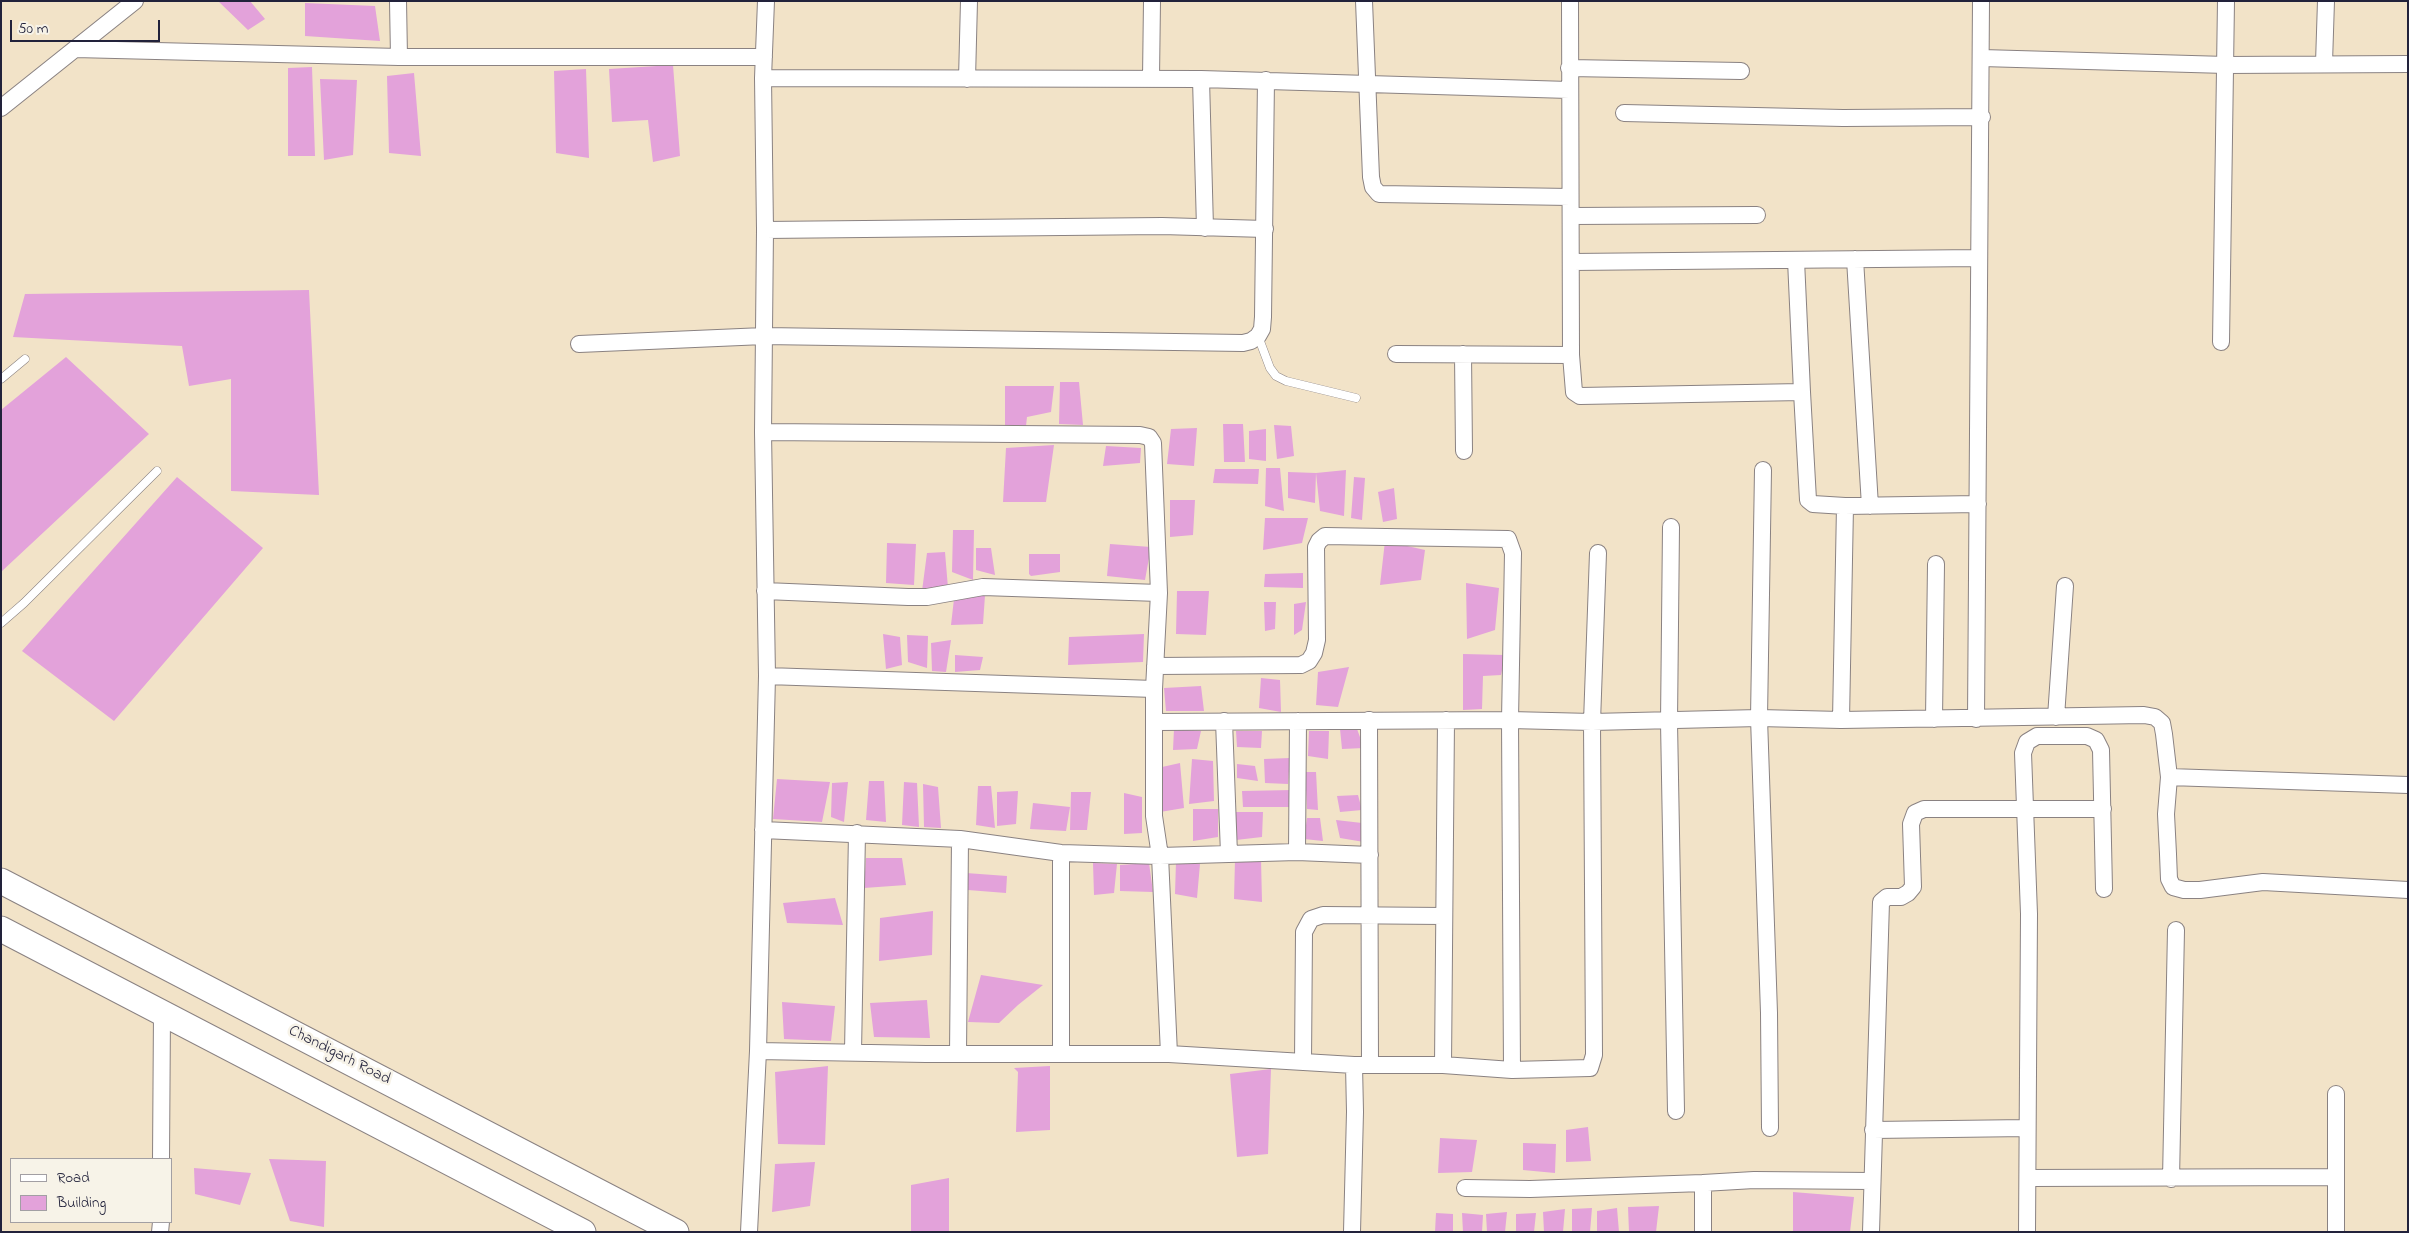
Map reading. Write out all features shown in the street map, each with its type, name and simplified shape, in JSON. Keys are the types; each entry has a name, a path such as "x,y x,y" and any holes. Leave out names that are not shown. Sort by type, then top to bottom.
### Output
{"main road":[{"name":"Chandigarh Road","path":"1,881 676,1232"},
{"path":"1,929 583,1232"}],"street":[{"path":"1,108 135,1"},
{"path":"398,1 399,58"},
{"path":"749,1232 758,1051 767,676 764,591 763,432 765,230 763,78 766,1"},
{"path":"967,79 969,1"},
{"path":"1151,78 1152,1"},
{"path":"1364,1 1371,177 1373,187 1379,194 1570,197"},
{"path":"1570,1 1571,354 1572,386 1574,392 1580,396 1802,392"},
{"path":"1976,719 1979,258 1982,116 1981,1"},
{"path":"2221,342 2226,1"},
{"path":"2324,63 2326,1"},
{"path":"75,49 399,58 764,57"},
{"path":"1982,58 2226,65 2408,64"},
{"path":"1569,68 1741,71"},
{"path":"763,78 1151,78 1569,90"},
{"path":"1201,79 1205,228"},
{"path":"579,344 764,336 1243,343 1258,336 1262,323 1266,80"},
{"path":"1624,113 1843,118 1982,116"},
{"path":"1570,216 1757,215"},
{"path":"765,230 1264,229"},
{"path":"1572,262 1979,258"},
{"path":"1855,259 1870,506"},
{"path":"1796,260 1808,500 1813,504 1822,506 1978,504"},
{"path":"1396,354 1571,354"},
{"path":"1464,354 1464,451"},
{"path":"763,432 1140,435 1149,437 1154,443 1159,593 1154,689 1154,816 1160,856 1169,1054"},
{"path":"1763,470 1759,718 1770,1013 1770,1128"},
{"path":"1841,720 1845,506"},
{"path":"1671,527 1669,722 1676,1111"},
{"path":"1155,666 1300,665 1310,661 1317,640 1316,547 1325,536 1508,539 1512,545 1513,553 1510,720 1512,1070"},
{"path":"758,1051 958,1054 1169,1054 1354,1065 1443,1065 1512,1070 1584,1070 1590,1068 1593,1063 1592,722 1598,553"},
{"path":"1934,719 1936,564"},
{"path":"2056,717 2064,586"},
{"path":"764,591 908,598 928,597 983,588 1159,593"},
{"path":"767,676 1154,689"},
{"path":"1155,722 1369,720 1669,722 1759,718 1841,720 1976,719 2144,715 2156,717 2162,723 2164,734 2169,777 2166,814 2169,879 2173,887 2184,890 2200,890 2263,882 2408,890"},
{"path":"1369,720 1370,1065"},
{"path":"1443,1065 1446,720"},
{"path":"1224,721 1229,854"},
{"path":"1297,852 1298,721"},
{"path":"2027,1232 2029,914 2023,753 2026,742 2037,736 2087,736 2096,740 2101,750 2104,888"},
{"path":"2169,777 2408,785"},
{"path":"1871,1232 1872,1130 1881,902 1888,897 1901,897 1908,893 1913,886 1911,824 1915,814 1924,809 2102,809"},
{"path":"763,830 960,840 1061,854 1160,856 1297,852 1370,855"},
{"path":"854,1052 857,834"},
{"path":"958,1054 960,840"},
{"path":"1061,854 1061,1053"},
{"path":"1303,1062 1304,932 1311,919 1323,915 1444,916"},
{"path":"2171,1179 2176,930"},
{"path":"161,1158 162,1013"},
{"path":"1352,1232 1355,1112 1354,1065"},
{"path":"2336,1094 2336,1232"},
{"path":"1872,1130 2027,1128"},
{"path":"2028,1178 2336,1177"},
{"path":"1465,1188 1530,1189 1754,1180 1872,1181"},
{"path":"1703,1183 1703,1232"}],"lane":[{"path":"1258,336 1270,368 1276,376 1356,398"},
{"path":"1,379 25,359"},
{"path":"1,623 24,603 157,471"}],"building":[{"path":"218,1 250,1 265,19 248,30"},
{"path":"305,3 375,6 380,41 305,36"},
{"path":"673,65 680,156 653,162 648,120 612,122 609,69"},
{"path":"312,67 315,156 288,156 288,68"},
{"path":"586,69 589,158 556,153 554,71"},
{"path":"414,73 421,156 389,153 387,76"},
{"path":"320,79 357,80 353,155 324,160"},
{"path":"309,290 319,495 231,491 231,379 189,386 182,346 13,337 25,294"},
{"path":"66,357 149,434 1,572 1,410"},
{"path":"1060,382 1079,382 1083,425 1059,424"},
{"path":"1005,386 1054,386 1051,412 1027,417 1026,426 1005,426"},
{"path":"1223,424 1243,424 1245,462 1224,462"},
{"path":"1274,425 1291,426 1294,456 1277,459"},
{"path":"1197,428 1194,466 1167,464 1171,429"},
{"path":"1266,429 1266,461 1249,459 1249,431"},
{"path":"1054,445 1046,502 1003,502 1006,448"},
{"path":"1106,446 1141,448 1140,463 1103,466"},
{"path":"1266,468 1280,468 1284,511 1265,506"},
{"path":"1215,469 1259,469 1258,484 1213,483"},
{"path":"1346,470 1344,516 1320,511 1316,473"},
{"path":"1288,472 1316,473 1315,503 1288,498"},
{"path":"177,477 263,548 114,721 22,651"},
{"path":"1354,477 1365,478 1362,520 1351,518"},
{"path":"1394,488 1397,519 1383,522 1378,492"},
{"path":"1170,500 1195,500 1193,535 1170,537"},
{"path":"1265,518 1308,518 1302,543 1263,550"},
{"path":"953,530 974,530 973,580 952,572"},
{"path":"1385,541 1425,550 1421,580 1380,585"},
{"path":"887,543 916,544 914,585 886,583"},
{"path":"1110,544 1151,547 1145,580 1107,576"},
{"path":"976,548 991,548 995,575 976,570"},
{"path":"945,552 948,588 922,591 927,553"},
{"path":"1029,554 1060,554 1060,572 1031,576 1029,574"},
{"path":"1303,573 1303,588 1264,587 1265,574"},
{"path":"1466,583 1499,588 1495,630 1467,639"},
{"path":"1177,591 1209,591 1206,635 1176,634"},
{"path":"985,595 983,624 951,625 954,599"},
{"path":"1264,602 1276,602 1275,629 1265,631"},
{"path":"1306,602 1302,630 1294,635 1294,604"},
{"path":"883,634 900,637 902,665 886,669"},
{"path":"1144,634 1143,662 1068,665 1069,637"},
{"path":"907,635 928,636 927,668 908,662"},
{"path":"951,640 946,672 932,671 931,643"},
{"path":"1463,654 1505,655 1501,675 1483,676 1482,709 1463,710"},
{"path":"955,655 983,657 980,670 955,672"},
{"path":"1349,667 1338,707 1316,705 1318,672"},
{"path":"1261,678 1280,680 1281,712 1259,708"},
{"path":"1201,686 1204,711 1166,711 1164,688"},
{"path":"1174,729 1201,731 1197,749 1173,750"},
{"path":"1340,729 1357,729 1364,748 1342,749"},
{"path":"1236,731 1262,731 1261,748 1237,747"},
{"path":"1309,731 1329,731 1328,759 1308,756"},
{"path":"1290,758 1288,784 1265,783 1264,759"},
{"path":"1192,759 1213,761 1214,801 1189,804"},
{"path":"1180,763 1184,808 1160,812 1162,767"},
{"path":"1237,764 1255,766 1258,781 1237,778"},
{"path":"1305,772 1316,772 1318,810 1307,809"},
{"path":"777,779 830,782 822,822 773,819"},
{"path":"869,781 884,781 886,822 866,820"},
{"path":"848,782 844,822 831,817 832,783"},
{"path":"904,782 917,783 919,827 902,825"},
{"path":"923,784 938,787 941,828 924,827"},
{"path":"978,786 991,786 995,828 976,825"},
{"path":"1293,790 1291,807 1243,807 1242,791"},
{"path":"1018,791 1016,824 997,826 997,792"},
{"path":"1071,792 1091,792 1087,830 1070,830"},
{"path":"1124,793 1142,797 1142,833 1124,834"},
{"path":"1358,795 1362,810 1340,812 1337,796"},
{"path":"1033,803 1070,807 1066,831 1030,829"},
{"path":"1193,809 1218,809 1218,837 1193,841"},
{"path":"1236,812 1263,812 1262,837 1236,840"},
{"path":"1307,818 1320,818 1323,841 1304,839"},
{"path":"1336,820 1362,823 1364,842 1340,838"},
{"path":"866,858 902,858 906,885 864,888"},
{"path":"1261,859 1262,902 1234,899 1235,860"},
{"path":"1176,862 1200,864 1197,898 1175,894"},
{"path":"1093,863 1117,864 1114,893 1094,895"},
{"path":"1149,863 1153,892 1120,891 1120,865"},
{"path":"966,873 1007,876 1006,893 968,890"},
{"path":"835,898 843,925 787,923 783,903"},
{"path":"933,911 932,955 879,961 880,918"},
{"path":"981,975 1043,985 999,1023 968,1022"},
{"path":"927,1000 930,1038 874,1037 870,1003"},
{"path":"782,1002 835,1006 831,1041 784,1039"},
{"path":"828,1066 825,1145 778,1144 775,1072"},
{"path":"1050,1066 1050,1130 1016,1132 1018,1072 1014,1068"},
{"path":"1271,1069 1268,1154 1237,1157 1230,1074"},
{"path":"1588,1127 1591,1161 1566,1162 1566,1130"},
{"path":"1440,1138 1477,1140 1472,1172 1438,1173"},
{"path":"1523,1143 1556,1144 1555,1173 1523,1170"},
{"path":"269,1159 326,1161 324,1227 290,1221"},
{"path":"815,1162 810,1206 772,1212 775,1164"},
{"path":"194,1168 251,1173 240,1205 195,1194"},
{"path":"949,1178 949,1232 911,1232 911,1185"},
{"path":"1793,1192 1854,1197 1850,1232 1793,1232"},
{"path":"1659,1206 1656,1232 1629,1232 1628,1207"},
{"path":"1592,1208 1590,1232 1572,1232 1572,1209"},
{"path":"1617,1208 1619,1232 1597,1232 1597,1211"},
{"path":"1565,1209 1563,1232 1544,1232 1543,1212"},
{"path":"1507,1212 1505,1232 1487,1232 1486,1214"},
{"path":"1436,1213 1453,1214 1453,1232 1435,1232"},
{"path":"1462,1213 1483,1215 1482,1232 1463,1232"},
{"path":"1536,1213 1534,1232 1516,1232 1516,1214"}]}
